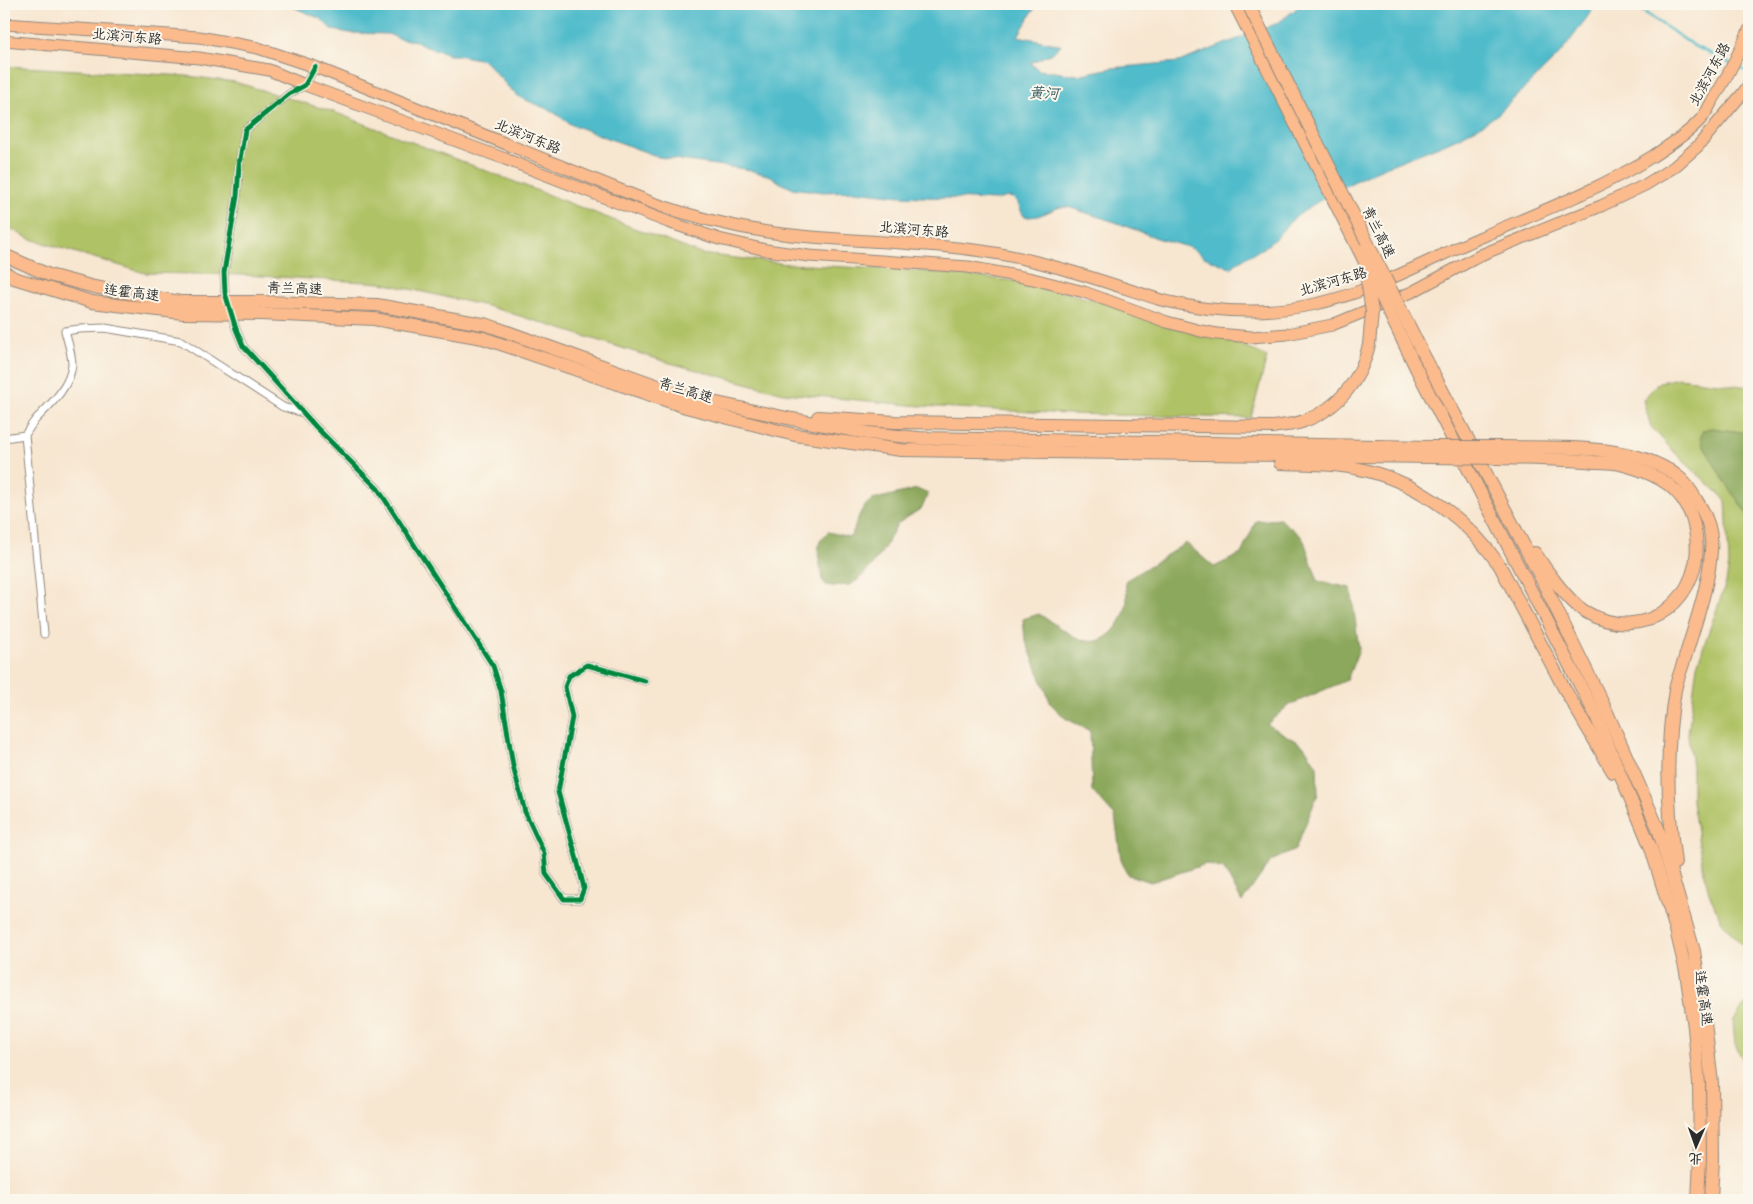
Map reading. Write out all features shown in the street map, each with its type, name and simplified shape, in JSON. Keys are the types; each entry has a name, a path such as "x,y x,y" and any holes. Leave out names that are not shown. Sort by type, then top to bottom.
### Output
{"highway":[{"name":"青兰高速","path":"1235,4 1359,250"},
{"name":"青兰高速","path":"1248,4 1484,473"},
{"path":"764,413 895,422 1273,427 1303,422 1324,412 1348,391 1360,372 1369,345 1372,312 1370,294 1359,250"},
{"path":"1359,250 1416,368 1596,716 1635,807"},
{"name":"连霍高速","path":"4,255 49,275 181,308"},
{"name":"连霍高速","path":"4,272 14,278 92,302 181,308 260,308"},
{"name":"青兰高速","path":"260,308 377,305 488,325 689,397 764,413"},
{"name":"青兰高速","path":"260,308 374,319 483,338 686,407 795,435 901,450 1110,453"},
{"path":"764,413 868,433 919,438 1431,452"},
{"path":"1110,453 1499,452 1582,448 1627,454 1653,462 1676,475 1691,491 1704,511 1710,529 1712,551 1703,594 1676,688 1668,747 1673,852 1680,903"},
{"path":"1484,473 1540,560 1571,600 1582,610 1598,619 1619,623 1636,622 1658,616 1674,605 1685,591 1696,562 1698,546 1692,517 1684,500 1668,484 1623,464 1499,452"},
{"path":"1110,453 1340,466 1368,470 1399,481 1433,500 1467,526 1488,549 1500,566 1564,688 1635,807"},
{"path":"1484,473 1540,576 1606,710 1658,828 1680,903"},
{"name":"连霍高速","path":"1635,807 1651,848 1676,930 1686,972 1699,1084 1700,1158 1698,1200"},
{"name":"连霍高速","path":"1680,903 1694,951 1712,1083 1713,1159 1711,1200"}],"main road":[{"name":"北滨河东路","path":"4,24 199,37 258,48 315,67 653,203 700,218 776,233 959,248 1006,255 1052,265 1161,300 1215,310 1251,311 1290,308 1328,301 1390,280 1478,238 1590,191 1632,169 1671,145 1701,120 1723,84 1749,30"},
{"name":"北滨河东路","path":"4,41 199,58 268,70 500,156 668,222 719,239 766,250 809,256 968,267 1033,279 1084,292 1168,322 1200,331 1252,336 1287,334 1332,325 1412,292 1483,254 1601,206 1645,185 1674,167 1698,146 1744,93 1749,84"}],"street":[{"path":"315,67 305,85 289,94 245,130 239,165 237,196 224,272 224,293 243,346 304,414 378,489 493,666 501,691 513,766 525,812 544,853 546,874 564,899 580,899 584,888 578,860 558,792 572,718 565,687 569,676 587,665 644,681"},
{"path":"44,634 25,435 65,384 72,367 70,348 65,331 104,328 181,341 283,407 304,414"},
{"path":"4,438 25,435"}],"green space":[{"path":"4,66 187,76 235,82 334,112 701,254 788,264 921,271 1025,282 1213,331 1267,357 1251,418 1068,414 920,406 784,393 670,363 491,307 382,283 244,275 145,273 30,239 4,225"},
{"path":"1679,378 1749,387 1749,950 1721,921 1709,893 1692,801 1692,768 1688,734 1697,665 1726,583 1729,564 1726,500 1677,455 1651,427 1643,400 1659,382"},
{"path":"1711,428 1749,433 1749,538 1747,514 1721,476 1703,444 1701,436 1703,430"},
{"path":"917,489 928,494 922,508 897,524 882,552 869,569 858,580 849,585 826,585 822,580 818,553 820,541 828,532 849,537 852,535 861,511 872,500"},
{"path":"1280,519 1303,538 1318,581 1351,588 1359,649 1347,680 1289,705 1267,724 1304,746 1317,766 1318,794 1295,850 1271,861 1242,902 1224,869 1206,864 1151,882 1128,875 1121,860 1115,816 1092,791 1090,731 1065,718 1051,704 1025,639 1023,619 1039,614 1081,639 1095,641 1102,639 1115,630 1123,616 1127,601 1125,581 1186,543 1214,567 1241,554 1256,521"},
{"path":"1749,1003 1749,1071 1735,1045 1733,1021 1744,1006"}],"water":[{"name":"黄河","path":"286,4 1037,4 1018,36 1061,45 1052,53 1030,63 1039,70 1077,75 1112,68 1179,62 1278,23 1302,4 1594,4 1591,12 1561,53 1499,113 1449,142 1378,170 1327,196 1292,220 1269,244 1231,268 1204,257 1191,248 1068,207 1060,207 1038,216 1029,217 1024,216 1018,203 1013,198 1008,197 996,200 901,196 855,191 823,192 792,188 771,176 744,169 659,157 570,124 552,111 521,98 511,90 484,60 448,55 423,46 417,41 400,39 388,34 350,33 332,30 321,19"}],"waterway":[{"path":"1632,4 1694,46 1730,63"},
{"path":"1735,66 1749,73"}],"cycle path":[{"path":"315,67 305,85 289,94 245,130 239,165 237,196 224,272 225,293 243,346 316,427 378,489 493,666 501,691 513,766 525,812 544,853 546,874 564,899 580,899 584,888 558,792 572,717 565,687 569,676 587,665 645,681"}]}
